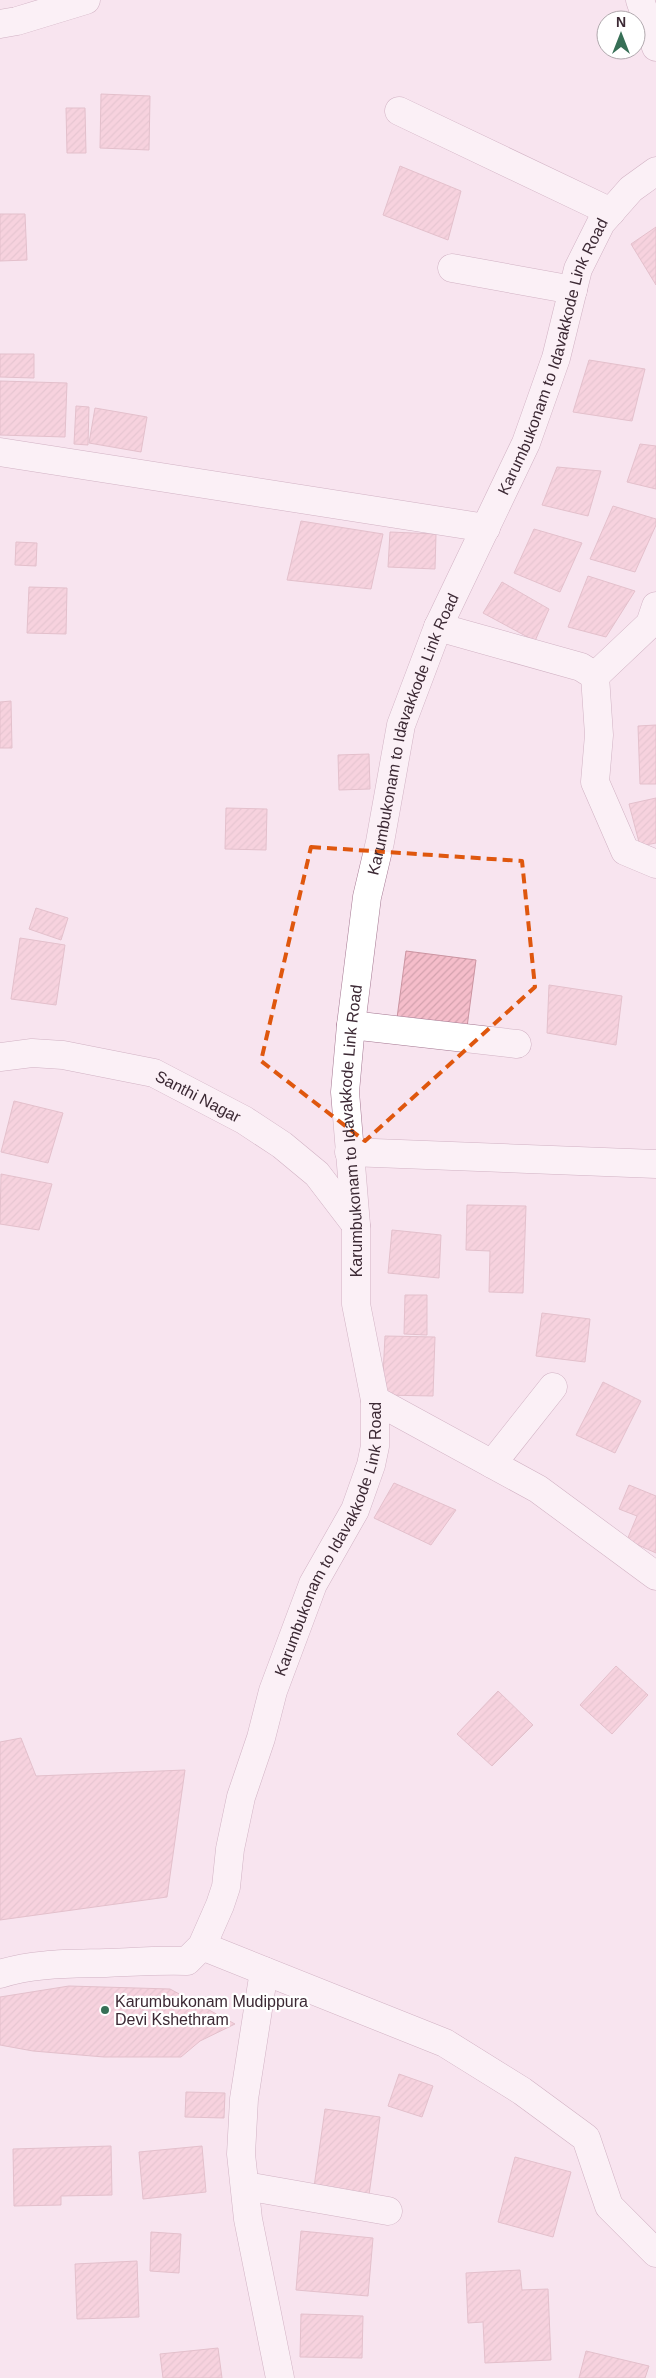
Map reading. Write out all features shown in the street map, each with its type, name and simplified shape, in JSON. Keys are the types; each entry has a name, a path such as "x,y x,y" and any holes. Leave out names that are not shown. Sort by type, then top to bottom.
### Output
{"street":[{"path":"0,24 17,22 86,0"},
{"path":"640,0 656,47"},
{"path":"399,111 611,212"},
{"name":"Karumbukonam to Idavakkode Link Road","path":"0,1974 13,1970 60,1964 154,1960 187,1961 202,1946 226,1887 230,1849 241,1797 261,1738 273,1691 313,1584 355,1510 371,1465 375,1446 375,1400 356,1304 356,1225 345,1092 351,1025 367,897 380,842 401,725 438,627 529,434 556,358 578,269 601,223 631,189 656,170"},
{"path":"452,268 573,290"},
{"path":"0,452 486,528"},
{"path":"595,676 650,624 656,606"},
{"path":"438,627 582,667 595,676"},
{"path":"595,676 599,735 595,782 625,850 656,864"},
{"path":"351,1025 517,1044"},
{"name":"Santhi Nagar","path":"0,1058 32,1053 63,1056 154,1073 244,1120 282,1144 316,1174 356,1225"},
{"path":"349,1152 656,1164"},
{"path":"492,1464 553,1387"},
{"path":"375,1400 538,1489 655,1572"},
{"path":"202,1946 444,2043 522,2091 586,2138 609,2206 656,2253"},
{"path":"264,1971 244,2099 241,2154 248,2219 280,2378"},
{"path":"245,2186 388,2211"}],"highlighted area":[{"path":"311,847 522,861 535,987 365,1141 261,1061"}],"building":[{"path":"101,94 150,96 149,150 100,148"},
{"path":"66,108 85,108 86,153 67,153"},
{"path":"400,166 461,191 448,240 383,215"},
{"path":"0,214 25,214 27,260 0,261"},
{"path":"656,227 656,285 631,244"},
{"path":"0,354 34,354 34,378 0,377"},
{"path":"589,360 645,369 632,421 573,412"},
{"path":"0,381 67,383 65,437 0,435"},
{"path":"76,406 89,407 88,445 74,444"},
{"path":"95,408 147,417 141,452 89,443"},
{"path":"640,444 656,446 656,489 627,482"},
{"path":"557,467 601,471 588,516 542,505"},
{"path":"613,506 656,519 656,525 635,572 590,559"},
{"path":"301,521 383,534 371,589 287,580"},
{"path":"534,529 582,543 560,592 514,573"},
{"path":"390,532 436,534 435,569 388,567"},
{"path":"16,542 37,543 36,566 15,565"},
{"path":"588,576 635,591 606,637 568,627"},
{"path":"502,582 549,609 535,641 483,613"},
{"path":"29,587 67,588 66,634 27,633"},
{"path":"11,701 12,748 0,748 0,702"},
{"path":"656,725 656,784 640,784 638,726"},
{"path":"369,754 370,789 339,790 338,755"},
{"path":"656,798 656,843 640,846 629,804"},
{"path":"226,808 267,809 266,850 225,849"},
{"path":"36,908 68,918 61,940 29,929"},
{"path":"20,938 65,945 56,1005 11,999"},
{"path":"406,951 476,960 467,1027 397,1018"},
{"path":"549,985 622,996 616,1045 547,1033"},
{"path":"14,1101 63,1113 48,1163 1,1152"},
{"path":"1,1174 52,1184 39,1230 0,1224"},
{"path":"467,1205 526,1206 523,1293 489,1292 490,1251 466,1250"},
{"path":"392,1230 441,1235 439,1278 388,1273"},
{"path":"405,1295 427,1295 427,1335 404,1334"},
{"path":"542,1313 590,1319 585,1362 536,1356"},
{"path":"385,1336 435,1337 433,1396 382,1395"},
{"path":"603,1382 641,1401 615,1453 576,1435"},
{"path":"394,1483 456,1510 431,1545 374,1518"},
{"path":"629,1485 656,1496 656,1553 627,1540 637,1516 619,1509"},
{"path":"616,1666 648,1695 612,1734 580,1705"},
{"path":"498,1691 533,1725 492,1766 457,1734"},
{"path":"21,1738 36,1776 185,1770 167,1897 0,1920 0,1742"},
{"name":"Karumbukonam Mudippura Devi Kshethram","path":"69,1986 170,1989 235,2024 200,2041 181,2057 104,2057 33,2051 0,2045 0,1997"},
{"path":"399,2074 433,2086 422,2117 388,2106"},
{"path":"186,2092 225,2093 224,2118 185,2117"},
{"path":"325,2109 380,2117 368,2202 313,2194"},
{"path":"111,2146 112,2195 61,2196 61,2205 14,2206 13,2149"},
{"path":"202,2146 206,2192 143,2199 139,2152"},
{"path":"515,2157 571,2172 553,2237 498,2222"},
{"path":"301,2231 373,2238 368,2296 296,2290"},
{"path":"151,2232 181,2234 179,2273 150,2271"},
{"path":"137,2261 139,2317 77,2319 75,2264"},
{"path":"520,2270 522,2290 548,2289 551,2360 485,2363 483,2322 468,2323 466,2273"},
{"path":"301,2314 363,2316 362,2358 300,2357"},
{"path":"218,2348 222,2378 163,2378 160,2354"},
{"path":"586,2351 649,2366 645,2378 579,2378"}],"place":[{"name":"Karumbukonam Mudippura Devi Kshethram","path":"105,2010"}]}
